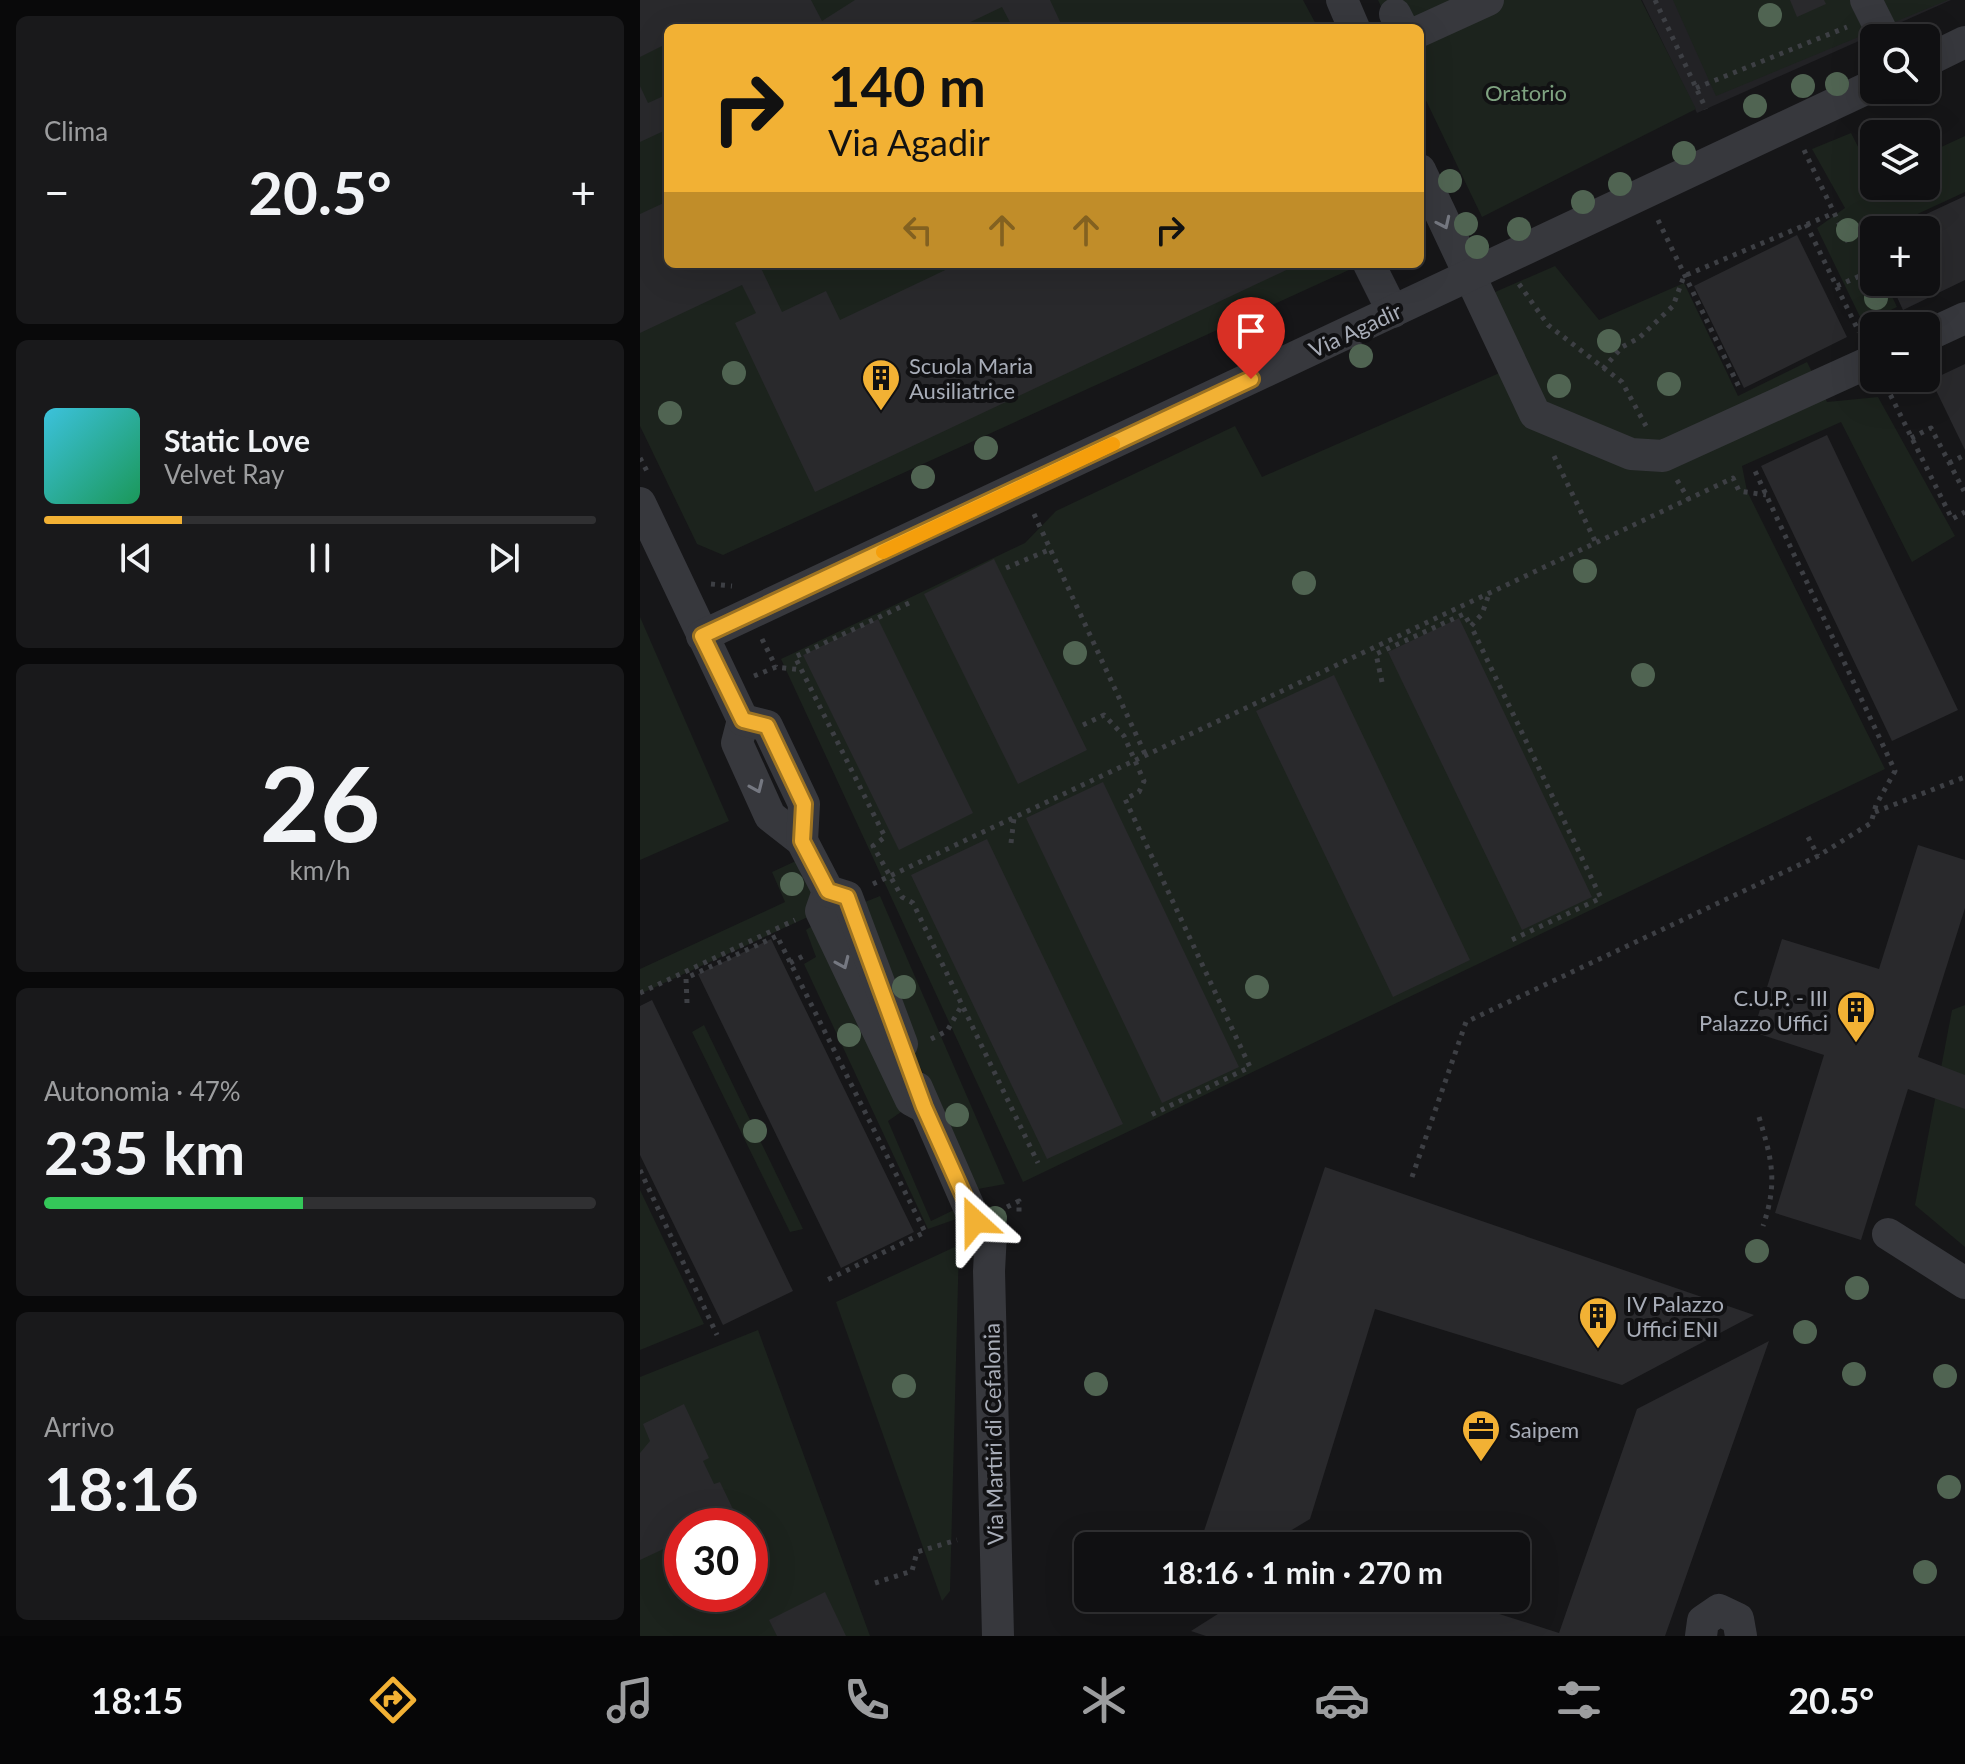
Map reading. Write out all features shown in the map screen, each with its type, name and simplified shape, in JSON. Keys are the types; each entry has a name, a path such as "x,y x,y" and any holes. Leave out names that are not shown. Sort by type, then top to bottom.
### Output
{"street":[{"path":"1342,0 1352,24"},
{"path":"1406,24 1488,0"},
{"path":"1940,54 1965,42"},
{"name":"Via Agadir","path":"702,636 1860,92"},
{"path":"1424,179 1535,414 1576,434 1647,457 1663,456 1754,416 1860,351"},
{"path":"1371,268 1393,312"},
{"path":"1940,330 1965,318"},
{"path":"640,503 743,720 767,726 804,804 802,841 832,899"},
{"name":"Via Martiri di Cefalonia","path":"832,899 924,1107 983,1227 989,1271 998,1636"},
{"path":"1888,1234 1965,1283"},
{"path":"1701,1636 1703,1621 1719,1610 1738,1619 1741,1636"}],"path":[{"path":"1655,0 1706,109"},
{"path":"1696,88 1875,18"},
{"path":"1803,147 1848,242"},
{"path":"1603,369 1622,347 1639,338 1673,306 1684,276 1834,213"},
{"path":"1656,216 1754,416"},
{"path":"1806,224 1860,333"},
{"path":"1837,286 1860,276"},
{"path":"1517,281 1548,325 1622,382 1639,413"},
{"path":"1889,392 1952,519 1965,512"},
{"path":"1535,414 1597,545"},
{"path":"1911,438 1931,428 1964,491"},
{"path":"1949,463 1965,455"},
{"path":"1412,1177 1466,1022 1818,856 1871,823 1895,771 1755,471"},
{"path":"640,993 832,899 891,876 1597,545 1733,478 1739,491 1766,495"},
{"path":"1032,508 1146,756"},
{"path":"1006,568 1051,549"},
{"path":"1471,626 1482,614 1488,596"},
{"path":"909,603 795,657 885,837 873,846 902,897 913,903 1038,1163"},
{"path":"1382,682 1376,654 1464,614 1601,898 1507,942"},
{"path":"760,635 776,667 803,670"},
{"path":"1083,725 1104,715 1124,736 1144,781 1139,792 1125,799 1250,1067 1151,1115"},
{"path":"1874,813 1965,777"},
{"path":"1011,843 1014,818"},
{"path":"1808,837 1818,856"},
{"path":"687,1003 686,978 777,936 925,1232 825,1281"},
{"path":"947,1031 962,1005"},
{"path":"1759,1117 1774,1169 1773,1197 1763,1226"},
{"path":"640,1170 717,1335"},
{"path":"875,1583 912,1571 917,1552 957,1540"}],"shaded area":[{"path":"1642,0 1951,0 1897,24 1860,24 1860,40 1697,113"}],"green space":[{"path":"640,0 1303,0 1316,24 664,24 664,268 1353,268 723,555 697,544 640,426"},
{"name":"Oratorio","path":"1378,0 1641,0 1696,109 1482,217 1424,96 1424,24 1389,24"},
{"path":"1673,0 1948,0 1890,24 1860,24 1860,36 1716,96"},
{"path":"1851,133 1860,151 1860,200 1940,200 1940,148 1965,136 1965,192 1913,216 1860,216 1860,296 1892,296 1897,307 1886,312 1860,312 1860,317 1817,228 1845,208 1812,149"},
{"path":"1555,266 1599,320 1684,283 1738,396 1807,362 1827,402 1878,397 1955,536 1912,562 1841,422 1742,466 1747,491 1885,769 1023,1182 781,659 1025,543 1056,511 1235,426 1262,477 1504,371 1470,303"},
{"path":"640,617 729,821 640,860"},
{"path":"798,860 821,911 640,994 640,969 785,902 772,872"},
{"path":"880,896 1005,1184 978,1189 915,1056 860,904"},
{"path":"812,926 901,1112 888,1121 931,1221 958,1208 962,1217 928,1229 804,964 816,957 806,930"},
{"path":"1965,1005 1965,1247 1915,1205 1952,1010"},
{"path":"704,1025 803,1229 790,1232 692,1032"},
{"path":"640,1190 704,1324 640,1350"},
{"path":"959,1245 950,1591 942,1601 836,1302"},
{"path":"758,1330 870,1636 640,1636 640,1377"}],"building":[{"path":"640,0 811,0 822,21 855,0 1050,0 1061,24 1011,24 1002,7 966,24 664,24 664,45 640,57"},
{"path":"1790,0 1824,0 1826,4 1797,17"},
{"path":"640,86 648,103 664,96 664,131 640,142"},
{"path":"1965,196 1965,280 1940,292 1940,216 1922,216"},
{"name":"Scuola Maria Ausiliatrice","path":"664,203 664,268 761,268 782,312 826,291 840,320 950,268 1291,268 815,492 735,323 756,313 742,285 640,333 640,214"},
{"path":"1797,235 1847,337 1744,388 1694,286"},
{"path":"1896,296 1932,296 1903,310"},
{"path":"1965,364 1965,450 1937,392 1940,392 1940,376"},
{"path":"1827,435 1958,710 1892,741 1761,466"},
{"path":"994,559 1087,750 1018,784 924,594"},
{"path":"1459,618 1592,897 1522,930 1388,652"},
{"path":"878,619 973,813 899,850 803,655"},
{"path":"1334,675 1470,960 1393,997 1256,711"},
{"path":"1103,782 1239,1067 1162,1103 1026,818"},
{"path":"987,839 1123,1124 1047,1159 911,875"},
{"name":"C.U.P. - III Palazzo Uffici","path":"1918,845 1965,860 1965,908 1918,1057 1965,1075 1965,1109 1908,1089 1861,1240 1775,1213 1824,1055 1753,1032 1782,939 1879,969"},
{"path":"771,939 914,1232 841,1268 698,974"},
{"path":"652,1000 793,1291 723,1325 640,1155 640,1006"},
{"name":"IV Palazzo Uffici ENI","path":"1325,1167 1754,1315 1622,1385 1375,1309 1310,1519 1288,1532 1204,1532"},
{"name":"IV Palazzo Uffici ENI","path":"1769,1341 1665,1636 1206,1636 1191,1631 1221,1612 1493,1612 1559,1633 1637,1409"},
{"path":"684,1404 709,1458 703,1461 714,1484 720,1482 732,1508 664,1508 664,1549 640,1560 640,1453 650,1441 643,1424"},
{"path":"825,1592 846,1636 777,1636 769,1620"}],"slow traffic":[{"path":"883,552 1113,444"}],"place":[{"name":"Scuola Maria Ausiliatrice","path":"881,412"},
{"name":"C.U.P. - III Palazzo Uffici","path":"1856,1044"},
{"name":"IV Palazzo Uffici ENI","path":"1598,1350"},
{"name":"Saipem","path":"1481,1463"}],"route":[{"path":"975,1221 924,1107 858,921 847,897 828,891 802,841 804,804 767,726 743,720 702,636 1251,379"}]}
